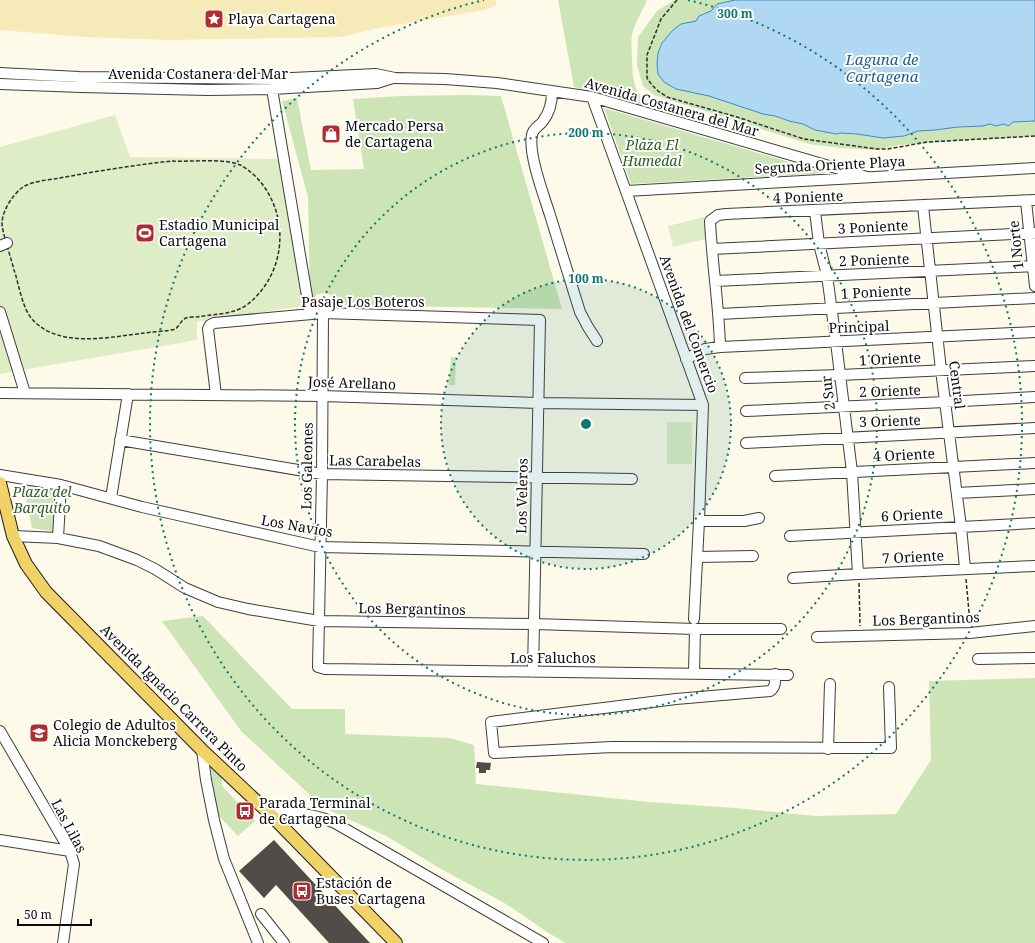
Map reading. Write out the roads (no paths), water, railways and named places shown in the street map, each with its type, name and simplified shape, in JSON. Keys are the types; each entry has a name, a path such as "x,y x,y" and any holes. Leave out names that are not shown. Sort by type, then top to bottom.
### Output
{"main road":[{"name":"Avenida Ignacio Carrera Pinto","path":"0,483 13,536 26,564 46,592 202,750 270,814 396,943"},
{"name":"Avenida Ignacio Carrera Pinto","path":"365,910 403,943"}],"street":[{"name":"Avenida Costanera del Mar","path":"0,73 79,77 263,78 376,74 395,78 469,80 592,97 867,177"},
{"name":"Avenida Costanera del Mar","path":"0,84 144,89 272,89 377,83 395,78"},
{"path":"272,89 310,314"},
{"path":"552,92 552,100 547,115 532,135 533,156 541,188 580,312 597,341"},
{"name":"Avenida del Comercio","path":"592,97 703,405 700,521 694,624 694,672"},
{"name":"Segunda Oriente Playa","path":"626,191 1035,168"},
{"name":"4 Poniente","path":"720,347 719,314 710,221 718,215 1030,200"},
{"name":"1 Norte","path":"1030,200 1035,286"},
{"name":"Central","path":"923,206 937,338 954,467 965,568"},
{"name":"2 Sur","path":"814,211 819,244 827,275 848,437 852,472 858,574"},
{"name":"3 Poniente","path":"712,249 1032,233"},
{"name":"2 Poniente","path":"715,281 1034,266"},
{"name":"1 Poniente","path":"719,314 1035,298"},
{"path":"0,312 25,393"},
{"name":"Pasaje Los Boteros","path":"216,395 208,329 210,325 214,323 323,313 540,320"},
{"name":"Los Galeones","path":"318,667 322,474 323,313"},
{"name":"Los Veleros","path":"534,672 536,478 540,320"},
{"name":"Principal","path":"686,359 705,350 720,347 937,338 1035,332"},
{"name":"1 Oriente","path":"746,378 1035,366"},
{"name":"José Arellano","path":"0,393 322,396 538,403 703,405"},
{"path":"111,498 128,394"},
{"name":"2 Oriente","path":"746,411 1035,397"},
{"name":"3 Oriente","path":"746,443 1035,428"},
{"name":"Las Carabelas","path":"120,440 322,474 632,479"},
{"name":"4 Oriente","path":"775,476 1035,463"},
{"name":"Los Navíos","path":"0,475 60,485 142,507 320,547 535,553 644,554"},
{"path":"58,538 60,485"},
{"path":"957,493 1035,489"},
{"path":"700,521 744,521 759,518"},
{"name":"6 Oriente","path":"790,536 1035,523"},
{"name":"Los Bergantinos","path":"13,536 58,538 86,543 125,555 155,569 185,588 218,602 248,609 319,621 534,624 694,624 780,629"},
{"path":"697,557 753,556"},
{"name":"7 Oriente","path":"793,578 965,568 1035,566"},
{"name":"Los Bergantinos","path":"817,637 970,633 1035,626"},
{"path":"978,659 1035,658"},
{"name":"Los Faluchos","path":"318,667 324,669 534,672 694,672 788,675"},
{"path":"776,674 774,688 770,691 676,699 491,722 494,753 612,747 891,748 889,687"},
{"path":"828,748 830,684"},
{"name":"Las Lilas","path":"0,731 70,851 74,864 63,943"},
{"path":"202,750 214,820 224,859 258,943"},
{"path":"270,814 281,812 303,813 325,818 543,943"},
{"path":"0,840 70,851"},
{"path":"261,914 284,943"}],"water":[{"name":"Laguna de Cartagena","path":"735,0 1035,0 1035,121 1013,122 1008,126 1004,124 996,126 990,124 983,126 918,131 904,136 883,138 857,134 836,134 815,130 803,124 763,114 709,96 676,89 664,82 658,74 658,53 662,43 673,30 681,24 696,21 699,16 711,11 717,4"}],"place":[{"name":"Playa Cartagena","path":"214,19"},
{"name":"Mercado Persa de Cartagena","path":"331,134"},
{"name":"Estadio Municipal Cartagena","path":"145,233"},
{"name":"Colegio de Adultos Alicia Monckeberg","path":"39,733"},
{"name":"Parada Terminal de Cartagena","path":"245,811"},
{"name":"Estación de Buses Cartagena","path":"302,891"}],"park label":[{"name":"Plaza El Humedal","path":"652,154"},
{"name":"Plaza del Barquito","path":"42,500"}]}
